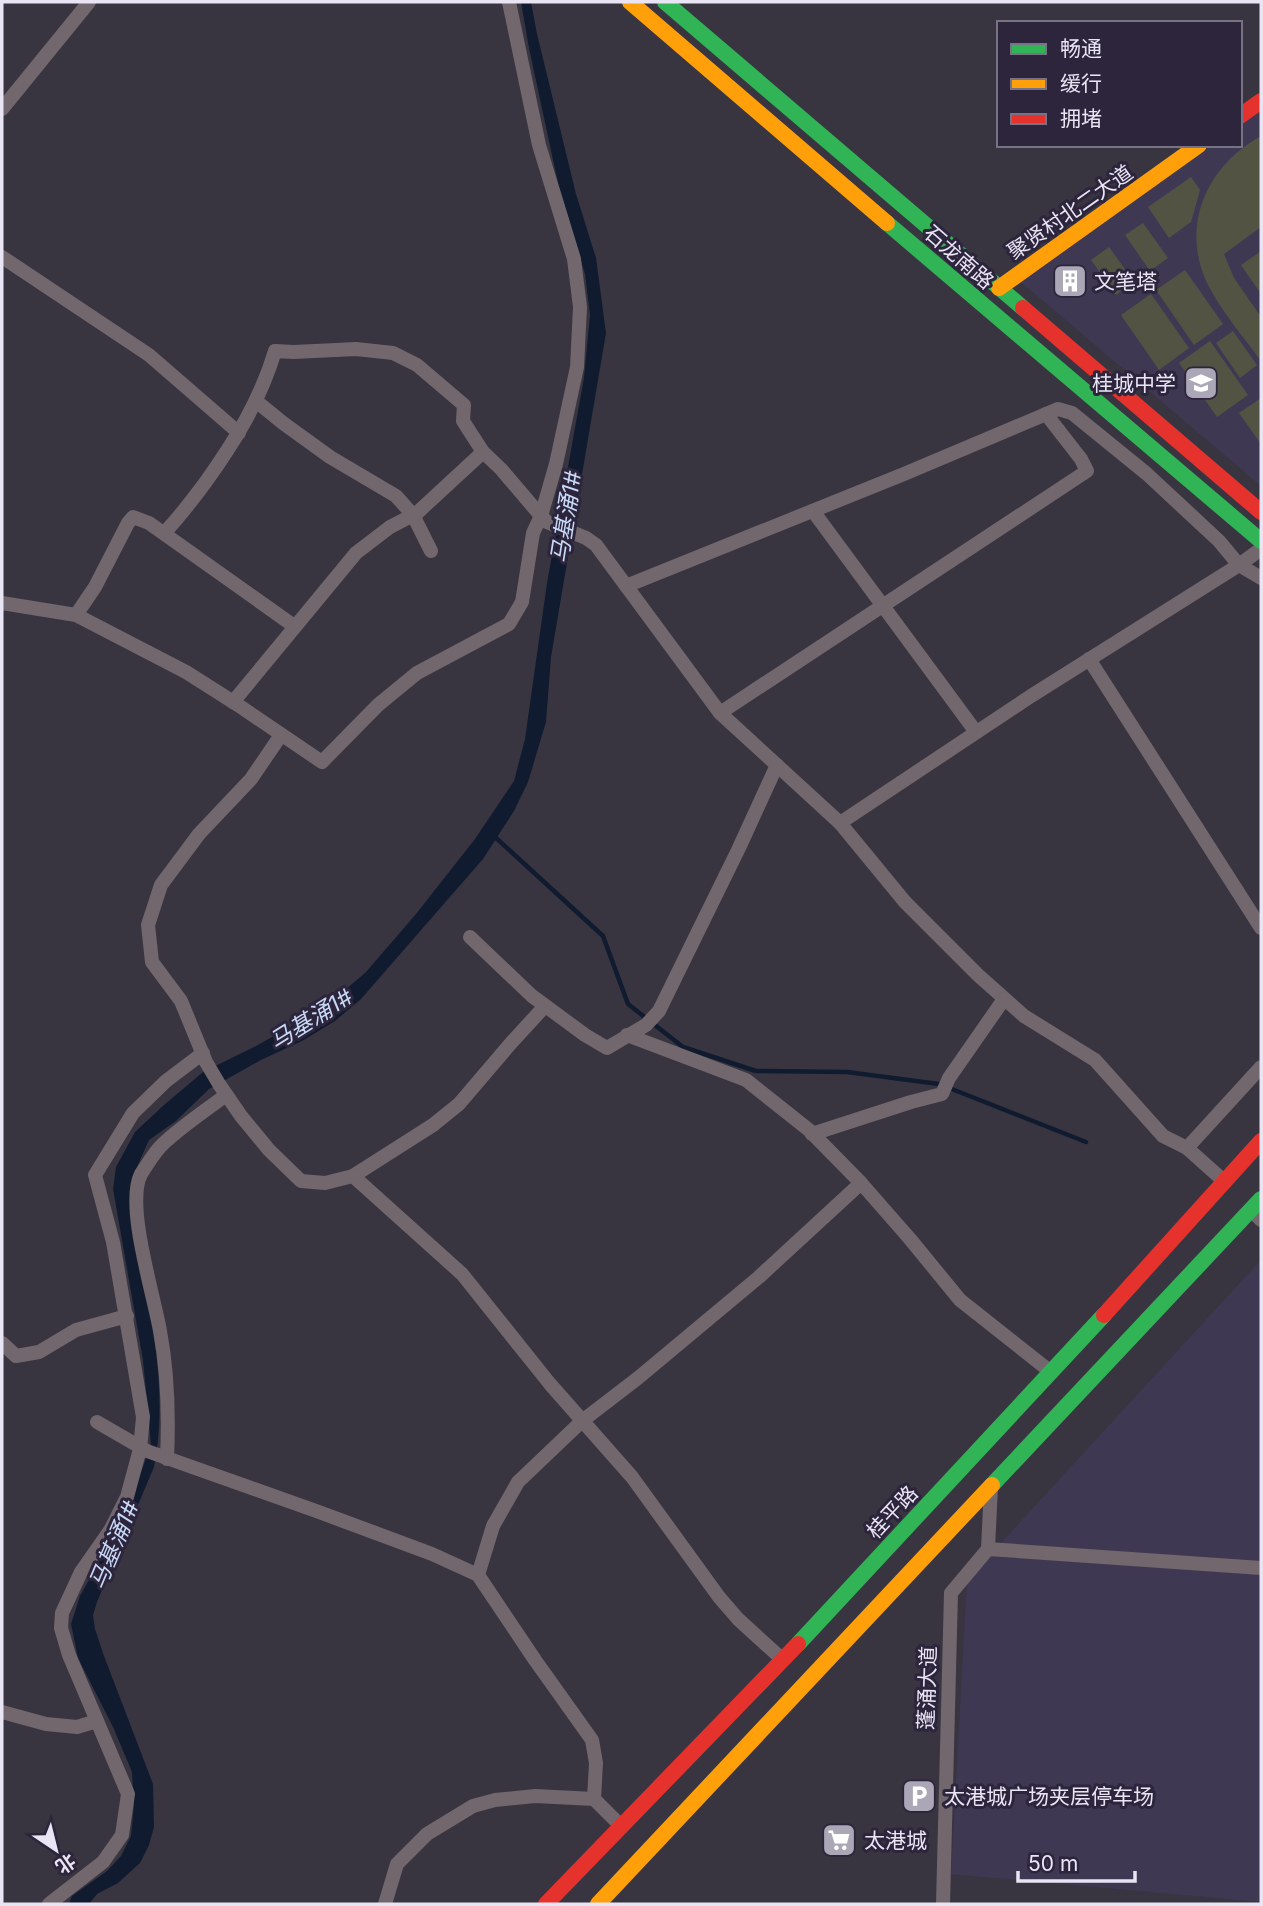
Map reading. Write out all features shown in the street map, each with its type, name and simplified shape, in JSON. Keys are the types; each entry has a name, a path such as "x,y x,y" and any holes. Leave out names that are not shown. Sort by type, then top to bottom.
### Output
{"main road":[{"name":"石龙南路","path":"630,2 1261,541"},
{"name":"石龙南路","path":"665,2 1261,512"},
{"path":"1242,115 1261,101"},
{"name":"聚贤村北二大道","path":"999,288 1196,147"},
{"name":"桂平路","path":"546,1904 783,1660 1261,1142"},
{"path":"598,1904 991,1486 1258,1209"},
{"path":"613,1904 648,1850"}],"street":[{"path":"2,109 89,2"},
{"path":"2,603 76,615 186,672 322,762 378,705 416,673 509,624 522,602 533,533 544,519 577,368 580,307 574,259 539,145 509,2"},
{"path":"2,257 149,355 239,433"},
{"path":"164,533 178,519 239,433 266,379 275,351 356,349 393,353 416,365 464,405 463,421 483,452 544,519 596,545 720,713 840,823 905,902 1004,999 1024,1016 1095,1060 1163,1136 1187,1148 1224,1182"},
{"path":"256,401 330,457 396,496 413,515 431,551"},
{"path":"626,586 1058,409 1072,413 1129,460 1219,541 1239,565 1261,578"},
{"path":"720,713 1087,471 1081,459 1046,414"},
{"path":"1129,460 1145,443"},
{"path":"233,702 356,553 390,527 413,515 483,452"},
{"path":"813,511 976,732"},
{"path":"76,615 95,587 133,517 164,533 294,626"},
{"path":"840,823 1261,549"},
{"path":"1089,659 1261,928"},
{"path":"281,735 251,779 199,834 161,885 148,925 152,962 181,1001 204,1058 222,1089 269,1150 301,1181 325,1183 352,1176 433,1125 459,1104 545,1006"},
{"path":"470,937 531,996 607,1048 646,1025 659,1011 777,765"},
{"path":"813,1134 942,1094 949,1078 1004,999"},
{"path":"627,1035 746,1080 813,1134 861,1183 960,1300 1051,1372"},
{"path":"49,1904 103,1862 122,1835 128,1794 69,1655 61,1628 62,1613 81,1572 111,1529 127,1497 143,1450 143,1417 127,1316 113,1242 95,1175 134,1113 166,1081 204,1058"},
{"path":"1187,1148 1261,1067"},
{"path":"164,1458 169,1429 167,1380 135,1196 140,1177 161,1145 222,1089"},
{"path":"352,1176 462,1274 550,1384 632,1477 732,1612 783,1660"},
{"path":"478,1575 494,1526 518,1482 582,1421 759,1277 861,1183"},
{"path":"2,1343 16,1356 39,1352 76,1330 127,1316"},
{"path":"97,1422 143,1450 319,1512 478,1575 592,1740 596,1763 594,1799"},
{"path":"991,1486 988,1549 1261,1568"},
{"name":"蓬涌大道","path":"943,1904 951,1593 988,1549"},
{"path":"2,1712 46,1724 77,1727 97,1721"},
{"path":"385,1904 397,1864 427,1833 473,1806 495,1800 535,1796 594,1799 622,1827"}],"shaded area":[{"name":"桂城中学","path":"1261,110 1261,486 1020,281 1209,147 1242,147 1242,124"},
{"path":"1261,1260 1261,1902 951,1874 967,1580"}],"green space":[{"path":"1261,136 1261,227 1224,254 1234,278 1261,317 1261,361 1209,287 1198,255 1196,234 1205,195 1215,178 1227,162"},
{"path":"1191,177 1200,190 1191,222 1169,238 1148,207"},
{"path":"1143,223 1168,258 1150,271 1125,235"},
{"path":"1109,247 1134,282 1116,295 1091,260"},
{"path":"1261,251 1261,294 1241,265"},
{"path":"1185,270 1223,324 1194,345 1156,290"},
{"path":"1151,294 1189,348 1159,370 1121,315"},
{"path":"1233,331 1257,365 1240,378 1216,343"},
{"path":"1210,341 1248,395 1217,417 1179,363"},
{"path":"1261,398 1261,444 1239,413"}],"water":[{"name":"马基涌1#","path":"521,2 531,2 576,194 596,258 606,333 551,657 546,722 528,782 514,811 483,859 361,999 335,1021 302,1041 209,1089 176,1121 149,1140 132,1178 130,1203 149,1301 158,1369 158,1435 154,1467 93,1615 104,1656 153,1784 154,1827 140,1863 118,1883 97,1894 89,1904 69,1904 72,1896 107,1871 121,1856 131,1836 134,1806 132,1772 78,1658 71,1624 80,1596 126,1513 151,1445 143,1360 113,1189 116,1167 135,1132 203,1072 324,1008 366,972 475,839 514,781 525,739 547,583 584,378 590,315 585,274 558,183"}],"waterway":[{"path":"494,836 603,936 628,1004 683,1047 756,1071 847,1072 939,1084 1086,1142"}],"traffic: fast":[{"path":"665,2 1023,308"},
{"path":"887,223 1261,541"},
{"path":"992,1485 1261,1199"},
{"path":"798,1644 1104,1315"}],"traffic: slow":[{"path":"630,2 887,223"},
{"path":"999,288 1196,147"},
{"path":"598,1904 992,1485"}],"traffic: jam":[{"path":"1242,115 1261,101"},
{"path":"1023,308 1261,512"},
{"path":"1104,1315 1261,1141"},
{"path":"546,1904 798,1644"}],"place":[{"name":"文笔塔","path":"1070,281"},
{"name":"桂城中学","path":"1201,383"},
{"name":"太港城广场夹层停车场","path":"919,1796"},
{"name":"太港城","path":"839,1840"}]}
